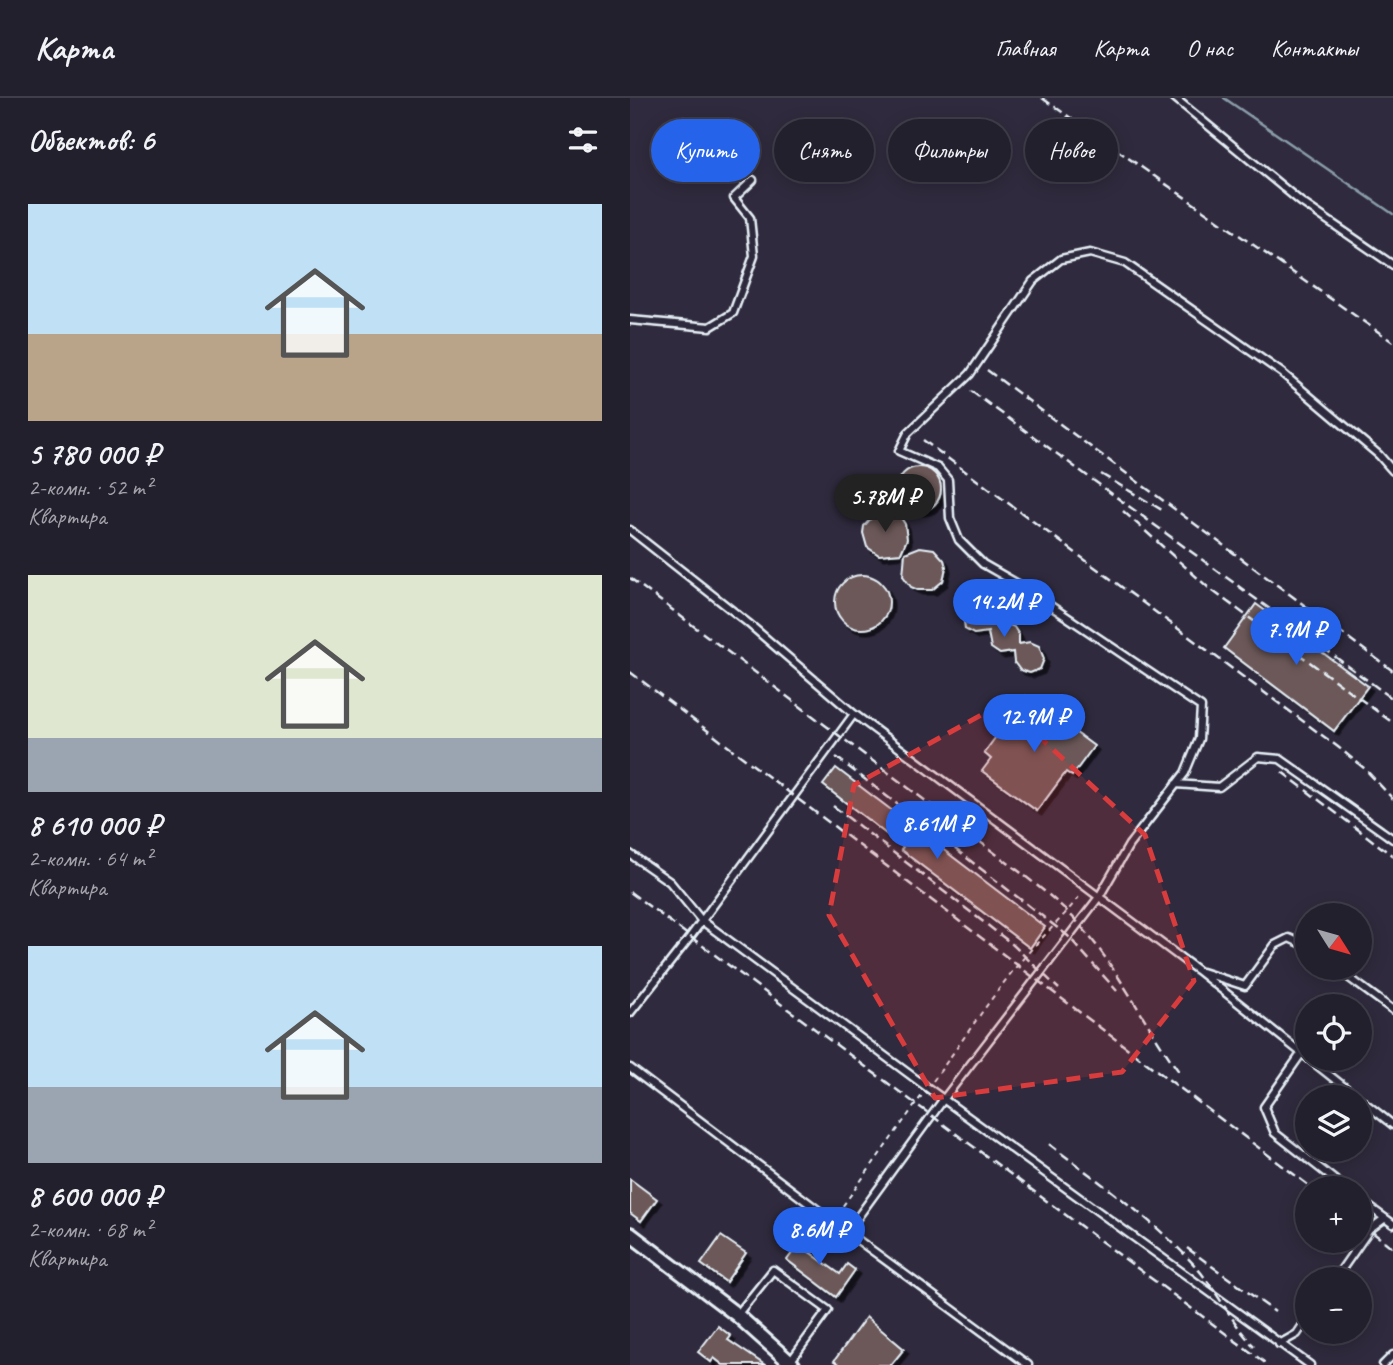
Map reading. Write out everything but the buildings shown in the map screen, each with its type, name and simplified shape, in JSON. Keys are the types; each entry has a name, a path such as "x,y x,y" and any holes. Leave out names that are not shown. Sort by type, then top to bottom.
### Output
{"street":[{"path":"630,1234 737,1315 792,1364"}],"lane":[{"path":"1175,98 1301,202 1393,265"},
{"path":"630,320 710,327 733,313 754,256 750,218 734,198 751,182"},
{"path":"847,1232 943,1100 1099,897 1129,845 1185,773 1199,739 1201,707 1018,584 983,564 959,540 950,519 948,480 938,468 899,451 908,433 970,374 1033,281 1061,259 1090,253 1125,263 1282,373 1379,455 1393,471"},
{"path":"630,530 748,623 854,714 1197,970 1295,1050"},
{"path":"630,1013 854,714"},
{"path":"1176,784 1219,787 1258,757 1280,759 1393,839"},
{"path":"630,853 670,882 701,920 943,1100 1310,1365"},
{"path":"1197,970 1245,986 1275,945 1289,939 1295,941"},
{"path":"1352,980 1393,1010"},
{"path":"1295,1064 1265,1107 1275,1133 1330,1176"},
{"path":"630,1068 1028,1365"},
{"path":"1322,1071 1341,1085"},
{"path":"1372,1109 1393,1125"},
{"path":"1372,1210 1393,1224"},
{"path":"1343,1267 1369,1230 1384,1219"},
{"path":"737,1315 773,1270 828,1310 792,1364"},
{"path":"1279,1344 1295,1335"},
{"path":"1383,1365 1393,1354"}],"path":[{"path":"832,1221 1017,966 1049,928 1063,918 1086,887"}],"highlighted area":[{"path":"1003,703 1145,835 1194,981 1122,1072 935,1098 829,915 854,785"}],"waterway":[{"path":"1224,98 1393,214"}],"railway":[{"path":"1042,98 1393,342"},
{"path":"987,370 1393,671"},
{"path":"971,391 1393,699"},
{"path":"923,440 1338,747 1365,769 1393,799"},
{"path":"1101,474 1162,510"},
{"path":"1123,511 1210,589 1393,723"},
{"path":"630,578 1059,904 1080,925 1107,960 1180,1073"},
{"path":"630,672 1296,1176"},
{"path":"836,757 1068,936 1117,991"},
{"path":"1282,772 1393,856"},
{"path":"833,806 1012,944 1059,989"},
{"path":"630,892 1268,1365"},
{"path":"1049,1144 1126,1203 1181,1250 1205,1277 1254,1346"},
{"path":"1372,1232 1393,1248"},
{"path":"1187,1248 1275,1312"}]}
